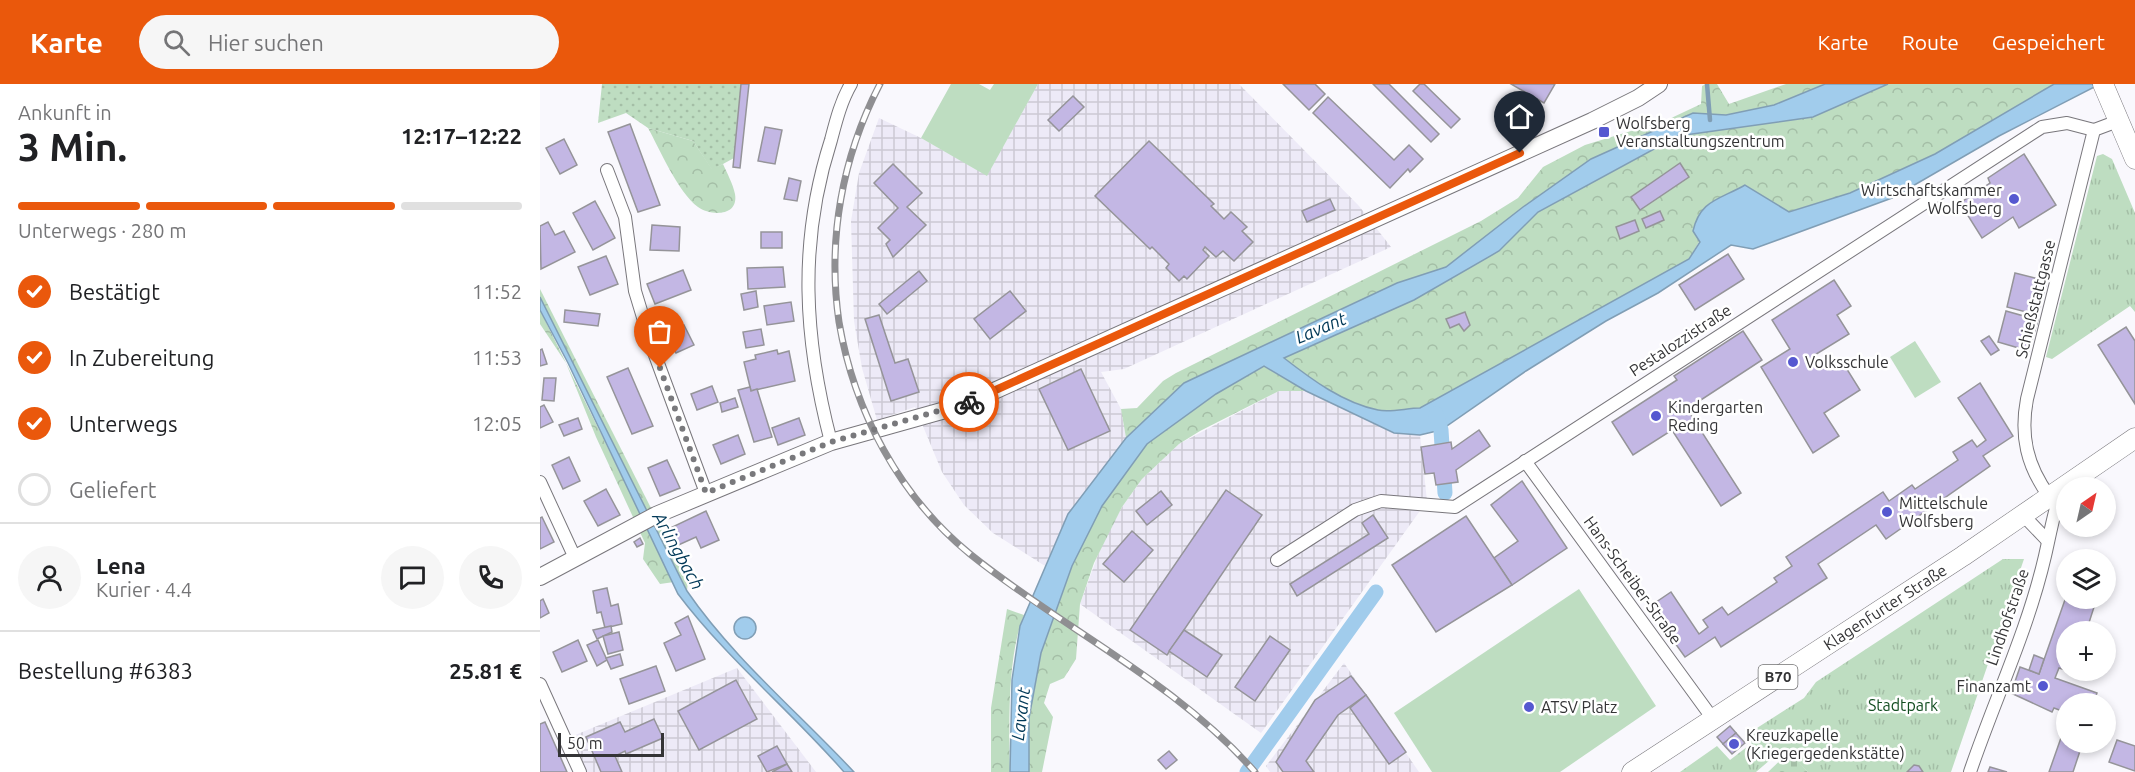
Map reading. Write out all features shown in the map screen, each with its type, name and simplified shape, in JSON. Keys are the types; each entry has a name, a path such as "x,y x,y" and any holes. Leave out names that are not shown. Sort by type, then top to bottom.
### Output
{"main road":[{"path":"540,577 656,515 831,442 963,405 1592,121 1638,98 1659,84"},
{"path":"2106,91 2135,159"},
{"name":"Klagenfurter Straße","path":"1632,772 2023,515 2135,438"}],"street":[{"path":"831,442 815,376 808,324 810,246 821,169 850,84"},
{"path":"2094,130 2118,121"},
{"name":"Pestalozzistraße","path":"1277,560 1355,510 1381,501 1455,507 2042,127 2067,123 2094,130"},
{"name":"Schießstattgasse","path":"2055,493 2036,479 2027,456 2023,419 2094,130"},
{"path":"607,170 625,217 635,291 648,336 706,493"},
{"name":"Hans-Scheiber-Straße","path":"1525,461 1713,719"},
{"path":"540,482 575,558"},
{"name":"Lindhofstraße","path":"1970,772 2024,623 2045,555 2055,493"},
{"path":"2023,515 2046,539"},
{"path":"540,684 580,772"}],"shaded area":[{"path":"1038,84 1239,84 1359,206 1391,247 1124,369 1101,372 1121,409 1126,438 1068,514 1045,566 993,533 964,505 942,472 915,407 877,420 862,368 854,321 851,221 859,173 879,118 921,138 987,175"},
{"path":"1279,391 1306,391 1394,433 1420,435 1427,501 1261,733 1080,604 1103,541 1122,507 1142,479 1179,444"},
{"path":"1344,663 1419,772 1270,772 1266,766"},
{"path":"737,668 816,772 584,772 568,738"}],"green space":[{"path":"602,84 741,84 734,158 712,170 693,141 648,128 626,113 598,123"},
{"path":"951,84 979,84 990,90 994,84 1038,84 987,176 921,138"},
{"path":"1717,84 1729,104 1786,84 1825,84 1774,105 1726,115 1693,113 1523,207 1446,268 1397,283 1184,383 1126,438 1121,409 1137,408 1163,381 1176,373 1481,221 1518,198 1543,167 1585,145 1667,120 1701,104 1702,86"},
{"path":"1888,84 2054,84 1935,154 1850,193 1789,212 1745,185 1726,196 1689,259 1420,408 1388,411 1365,407 1328,389 1283,357 1499,251 1538,212 1678,136 1724,129 1853,99"},
{"path":"648,128 693,141 712,169 723,164 735,194 733,207 728,211 716,213 698,207 683,191"},
{"path":"2103,154 2112,159 2135,213 2135,312 2130,306 2052,359 2046,357 2097,156"},
{"path":"540,289 688,581 687,591 540,297"},
{"path":"540,310 674,582 660,584 643,559 645,543 596,437 566,363 540,324"},
{"path":"1915,341 1941,382 1915,398 1890,357"},
{"path":"1263,366 1306,391 1279,391 1179,444 1142,479 1122,507 1094,563 1080,604 1076,659 1064,678 1050,684 1044,703 1053,717 1042,772 1029,772 1029,718 1041,653 1072,566 1102,506 1147,444 1216,394"},
{"name":"Stadtpark","path":"2003,559 2024,559 1951,772 1808,772 1784,748 1756,772 1680,772 1717,746 1730,760 1752,743 1746,735 1804,698 1816,682"},
{"path":"1579,589 1656,706 1560,772 1432,772 1394,713"},
{"path":"1007,609 1024,615 1018,631 1012,671 1010,772 991,772 991,708"},
{"path":"1789,752 1808,772 1768,772"}],"water":[{"name":"Lavant","path":"1825,84 1888,84 1813,117 1678,136 1538,212 1499,251 1414,300 1284,358 1328,389 1365,407 1388,411 1420,408 1689,259 1700,242 1693,231 1700,213 1712,202 1745,185 1789,212 1850,193 1935,154 2054,84 2100,84 1999,136 1892,198 1753,249 1731,245 1658,293 1606,321 1526,371 1441,430 1420,435 1394,433 1306,391 1264,366 1216,394 1147,444 1102,506 1072,566 1041,653 1029,718 1029,772 1010,772 1012,680 1020,626 1068,514 1126,438 1184,383 1397,283 1446,267 1523,207 1591,159 1693,113 1726,115 1774,105"},
{"name":"Arlingbach","path":"540,297 687,591 705,616 745,662 854,772 844,772 717,641 678,594 568,363 540,310"},
{"path":"745,617 753,620 756,628 753,636 745,639 737,636 734,628 737,620"}],"building":[{"path":"741,84 749,84 740,168 733,167"},
{"path":"1283,84 1315,84 1325,94 1309,110"},
{"path":"1373,84 1389,84 1439,134 1431,142"},
{"path":"1420,84 1424,84 1460,119 1451,128 1413,91"},
{"path":"1511,84 1555,84 1544,103"},
{"path":"1073,96 1084,107 1059,131 1048,120"},
{"path":"1328,97 1394,160 1409,145 1423,159 1410,172 1408,169 1390,188 1313,113"},
{"path":"630,124 660,205 638,212 608,132"},
{"path":"765,127 782,130 775,164 758,161"},
{"path":"564,139 577,165 560,174 546,148"},
{"path":"1149,141 1214,204 1211,206 1224,219 1231,212 1247,227 1242,231 1253,242 1234,261 1223,251 1216,257 1205,247 1203,250 1209,256 1187,279 1184,276 1179,281 1166,268 1169,264 1152,247 1150,249 1095,196"},
{"path":"2024,154 2056,205 2019,228 2013,217 1982,238 1960,203 1990,183 1988,178"},
{"path":"1680,163 1689,177 1640,210 1631,197"},
{"path":"893,164 922,193 907,207 926,225 893,257 886,244 890,240 878,228 898,208 874,183"},
{"path":"789,178 801,181 797,201 784,199"},
{"path":"1330,199 1335,210 1307,222 1302,211"},
{"path":"595,201 615,238 593,250 573,213"},
{"path":"1660,211 1664,220 1646,228 1642,219"},
{"path":"1635,220 1639,231 1620,239 1616,227"},
{"path":"548,222 555,235 564,231 575,252 541,269 540,226"},
{"path":"652,225 680,227 679,251 650,250"},
{"path":"761,232 782,232 782,248 761,248"},
{"path":"1728,254 1744,279 1695,310 1679,285"},
{"path":"606,256 618,284 590,295 578,267"},
{"path":"783,267 785,287 748,289 747,268"},
{"path":"683,270 691,290 655,304 647,284"},
{"path":"919,271 927,281 887,314 879,304"},
{"path":"2015,273 2047,281 2038,315 2007,307"},
{"name":"Volksschule","path":"1834,280 1851,306 1837,315 1849,334 1813,356 1822,369 1840,358 1860,390 1824,413 1839,436 1813,453 1761,367 1790,349 1772,320"},
{"path":"756,291 758,307 744,310 741,294"},
{"path":"1010,291 1026,311 990,339 974,319"},
{"path":"791,302 794,321 767,325 764,306"},
{"path":"565,310 600,314 598,326 564,322"},
{"path":"2006,311 2038,320 2029,351 1998,342"},
{"path":"1465,312 1470,325 1464,331 1459,324 1450,328 1446,319"},
{"path":"879,315 895,363 908,359 919,392 891,401 865,319"},
{"path":"684,325 694,345 676,353 666,333"},
{"path":"2126,327 2135,341 2135,404 2098,345"},
{"path":"761,329 764,345 746,348 743,332"},
{"name":"Kindergarten Reding","path":"1743,331 1762,360 1687,409 1741,493 1721,506 1672,430 1633,455 1612,422 1677,380 1674,376"},
{"path":"1989,336 1999,350 1991,355 1981,341"},
{"path":"542,349 547,364 540,366 540,350"},
{"path":"777,350 778,354 789,351 795,381 751,391 744,362 756,359 755,355"},
{"path":"628,368 653,426 632,434 607,377"},
{"path":"1081,369 1110,431 1068,450 1039,389"},
{"path":"544,378 556,378 554,401 542,400"},
{"name":"Mittelschule Wolfsberg","path":"1980,383 2013,436 1983,456 1990,466 1886,539 1876,525 1818,564 1827,578 1721,647 1715,637 1685,657 1649,607 1671,592 1699,634 1708,627 1703,620 1722,607 1728,615 1777,582 1774,578 1792,566 1786,557 1883,492 1889,501 1912,485 1915,489 1958,460 1953,452 1972,440 1977,447 1986,440 1958,398"},
{"path":"712,386 718,402 697,410 691,394"},
{"path":"750,387 751,391 757,389 772,437 754,442 738,390"},
{"path":"735,398 738,407 722,412 720,403"},
{"path":"544,405 553,422 540,428 540,407"},
{"path":"578,418 582,429 564,436 559,425"},
{"path":"799,418 805,435 778,445 772,428"},
{"path":"1479,430 1490,446 1456,470 1458,482 1436,485 1434,473 1425,474 1421,447 1451,442 1452,449"},
{"path":"738,435 745,454 721,464 713,445"},
{"path":"569,457 580,481 563,489 552,465"},
{"path":"667,460 680,488 660,496 648,468"},
{"path":"1522,481 1567,548 1512,585 1494,558 1518,541 1491,505"},
{"path":"606,489 620,515 598,526 584,501"},
{"path":"1226,490 1262,515 1167,655 1130,630"},
{"path":"1161,491 1172,505 1147,525 1136,511"},
{"path":"706,511 719,540 701,548 696,537 674,547 666,530"},
{"path":"1373,515 1388,538 1297,596 1290,584 1369,534 1362,523"},
{"path":"1466,516 1512,585 1436,632 1392,565"},
{"path":"542,517 554,542 540,549 540,518"},
{"path":"1132,531 1153,550 1124,582 1103,564"},
{"path":"640,538 643,544 637,547 634,542"},
{"path":"607,588 611,606 618,604 622,624 605,628 601,612 597,613 593,591"},
{"path":"543,599 549,613 540,618 540,601"},
{"path":"2062,609 2093,609 2090,621 2058,621"},
{"path":"688,616 705,659 676,671 664,643 681,635 675,623"},
{"path":"2056,625 2056,681 2063,681 2097,693 2056,693 2056,709 2054,708 2052,712 2011,693 2020,667 2039,674"},
{"path":"611,626 612,632 597,639 593,630"},
{"path":"1184,630 1222,655 1207,677 1169,651"},
{"path":"619,632 623,650 608,654 603,636"},
{"path":"1270,636 1290,650 1255,701 1235,687"},
{"path":"578,640 587,661 562,672 553,652"},
{"path":"598,640 607,660 597,666 587,645"},
{"path":"620,654 623,665 611,669 606,658"},
{"path":"2034,655 2044,659 2039,674 2029,670"},
{"path":"656,666 665,691 629,704 620,679"},
{"path":"1351,676 1366,695 1338,715 1306,761 1314,772 1283,772 1276,762 1315,700"},
{"path":"736,680 757,719 699,750 678,711"},
{"path":"1366,695 1406,752 1389,764 1350,708"},
{"path":"654,719 663,738 626,754 625,751 615,756 622,772 601,772 586,737 620,722 625,732"},
{"path":"545,722 567,772 540,772 540,724"},
{"path":"1730,726 1736,733 1723,744 1717,737"},
{"name":"Kreuzkapelle (Kriegergedenkstätte)","path":"1736,733 1745,743 1732,754 1723,744"},
{"path":"2117,740 2135,746 2135,771 2109,762 2112,753 2116,753"},
{"path":"777,746 787,764 767,772 758,756"},
{"path":"1169,751 1177,760 1166,769 1158,760"},
{"path":"2056,752 2079,753 2073,772 2049,772"},
{"path":"787,764 792,772 772,772"},
{"path":"1914,765 1919,766 1923,772 1907,772"},
{"path":"1990,767 2007,772 1988,772"}],"waterway":[{"path":"1707,84 1710,120"},
{"path":"1436,414 1441,430 1445,493"},
{"path":"1247,772 1376,592"}],"railway":[{"path":"880,84 856,140 847,170 841,200 835,260 839,322 846,355 868,419 884,450 901,479 922,506 970,554 1190,710 1255,772"}],"way so far":[{"path":"660,368 706,493 831,442 969,402"}],"place":[{"name":"Wolfsberg Veranstaltungszentrum","path":"1604,132"},
{"name":"Wirtschaftskammer Wolfsberg","path":"2014,199"},
{"name":"Volksschule","path":"1793,362"},
{"name":"Kindergarten Reding","path":"1656,416"},
{"name":"Mittelschule Wolfsberg","path":"1887,512"},
{"name":"Finanzamt","path":"2043,686"},
{"name":"ATSV Platz","path":"1529,707"},
{"name":"Kreuzkapelle (Kriegergedenkstätte)","path":"1734,744"}],"route":[{"path":"969,402 1520,153"}]}
